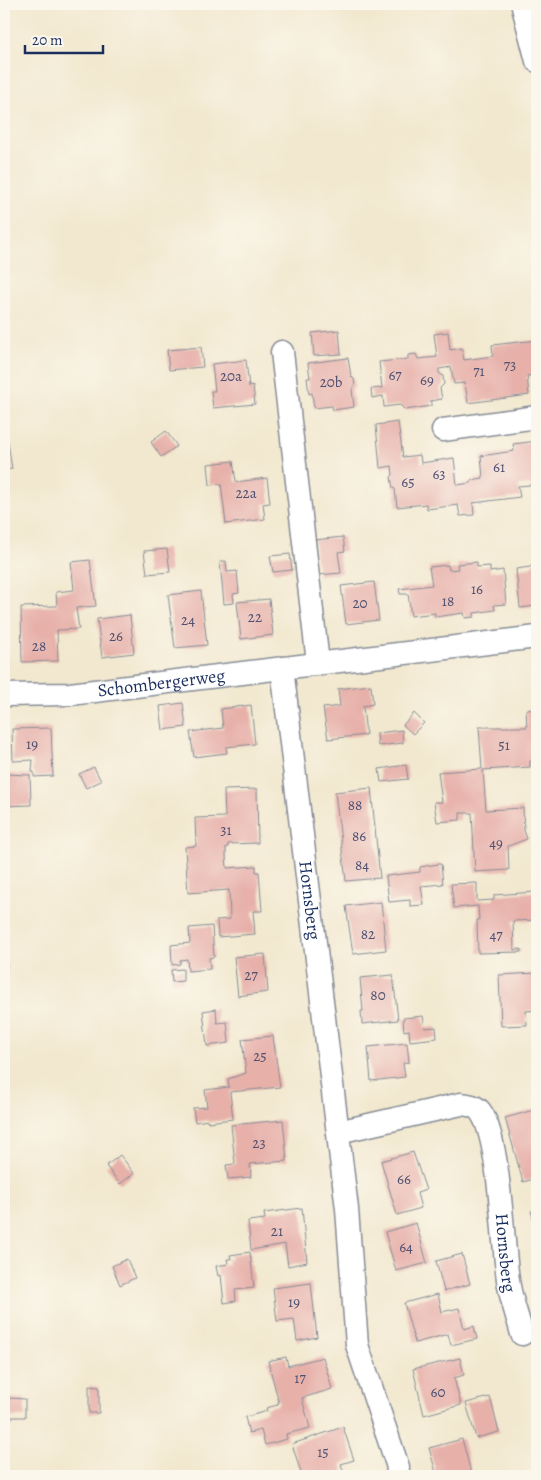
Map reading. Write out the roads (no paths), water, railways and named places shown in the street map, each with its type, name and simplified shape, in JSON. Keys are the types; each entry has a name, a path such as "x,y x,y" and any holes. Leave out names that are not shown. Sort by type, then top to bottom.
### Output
{"street":[{"path":"524,4 523,7 537,61"},
{"path":"282,352 318,663"},
{"path":"443,430 537,417"},
{"name":"Schombergerweg","path":"4,695 70,694 537,637"},
{"name":"Hornsberg","path":"282,668 348,1209 357,1345 398,1467 397,1476"},
{"name":"Hornsberg","path":"338,1132 461,1104 472,1105 479,1109 487,1124 495,1159 509,1287 522,1334"}]}
